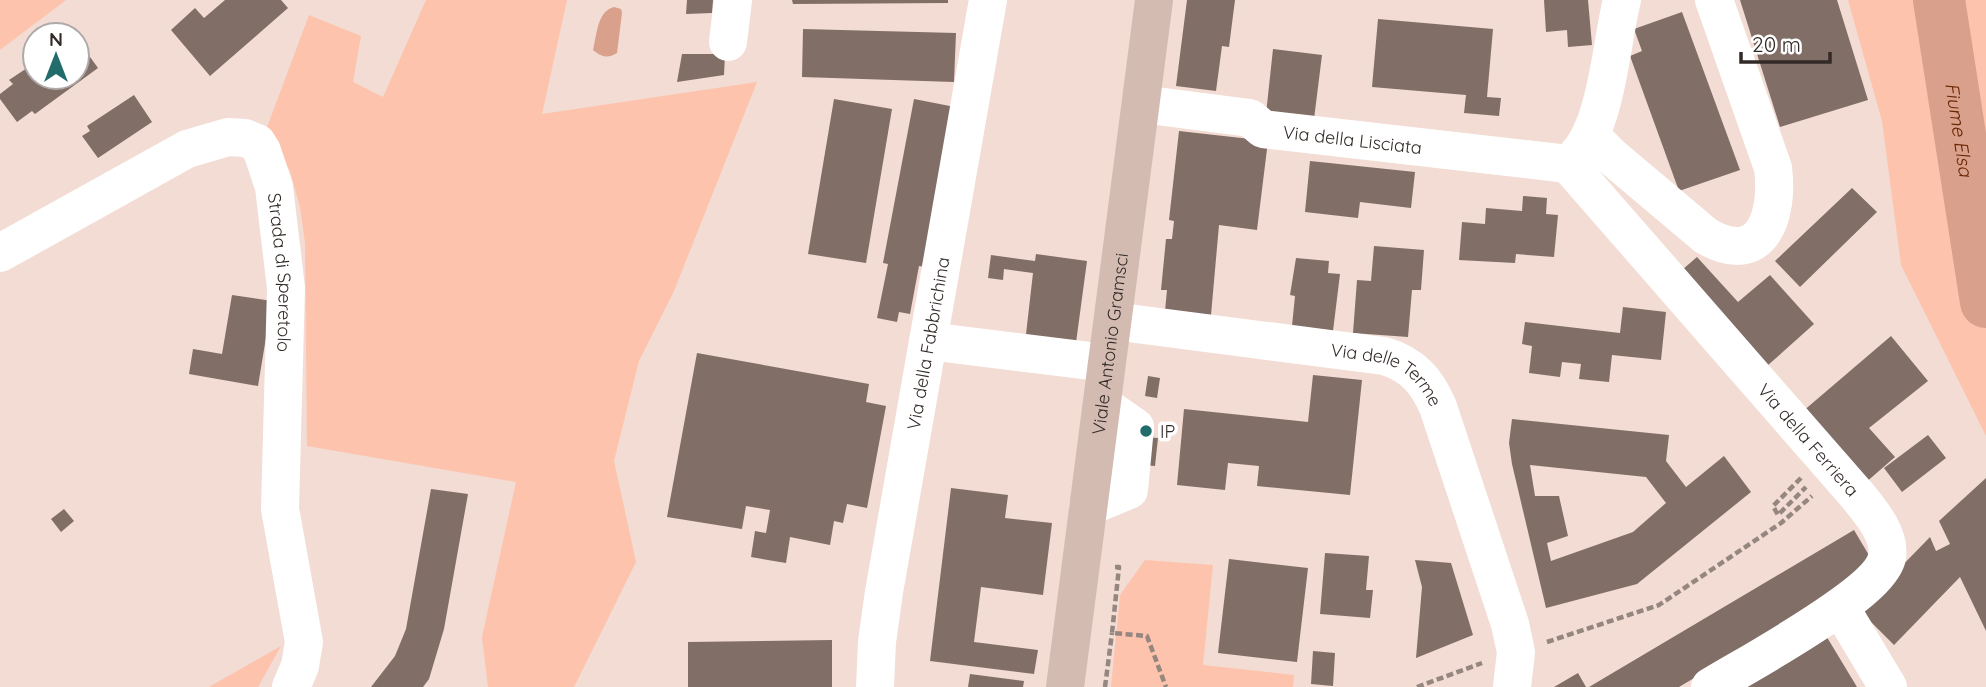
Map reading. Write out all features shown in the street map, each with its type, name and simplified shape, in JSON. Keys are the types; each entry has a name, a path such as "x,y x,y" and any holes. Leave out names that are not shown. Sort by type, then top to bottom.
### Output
{"main road":[{"name":"Viale Antonio Gramsci","path":"1065,687 1154,0"}],"street":[{"path":"728,43 733,0"},
{"name":"Via della Fabbrichina","path":"875,687 882,603 988,0"},
{"path":"1622,0 1602,98 1580,150 1611,156 1706,236 1740,247 1748,246 1760,238 1772,211 1775,183 1773,168 1714,0"},
{"name":"Via della Lisciata","path":"1141,104 1250,118 1263,129 1580,150"},
{"name":"Strada di Speretolo","path":"0,253 203,142 228,137 257,143 274,187 286,288 280,509 304,642 300,667 291,687"},
{"name":"Via della Ferriera","path":"1580,150 1816,478 1868,509 1887,547 1886,561 1882,568 1865,587 1840,607 1710,687"},
{"name":"Via delle Terme","path":"1112,321 1384,356 1401,362 1416,372 1427,386 1437,407 1506,610 1514,670"},
{"path":"928,341 1107,363"},
{"path":"1840,607 1888,687"}],"path":[{"path":"1816,478 1778,514 1773,506 1816,478"},
{"path":"1417,687 1514,670 1659,605 1780,523 1816,478"},
{"path":"1081,563 1119,567 1105,687"},
{"path":"1112,633 1147,636 1166,687"}],"shaded area":[{"path":"0,0 66,0 38,21 21,21 21,34 0,50"},
{"path":"426,0 567,0 542,114 757,82 674,291 639,361 614,461 636,562 574,687 488,687 482,637 516,482 307,446 305,243 300,207 290,171 266,130 309,15 361,36 353,82 383,97"},
{"path":"1848,0 1986,0 1986,436 1901,265 1882,121"},
{"path":"608,9 621,9 622,13 617,53 605,56 593,50 601,18"},
{"path":"1145,560 1213,565 1203,665 1294,675 1293,687 1111,687 1120,595"},
{"path":"281,646 258,687 209,687"}],"building":[{"path":"225,0 281,0 288,8 210,76 171,30 195,8 204,18"},
{"path":"687,0 713,0 712,13 686,14"},
{"path":"792,0 948,0 948,3 793,4"},
{"path":"1187,0 1235,0 1229,47 1222,46 1216,91 1176,86"},
{"path":"1544,0 1588,0 1592,45 1568,47 1567,30 1546,32"},
{"path":"1740,0 1837,0 1868,100 1780,127"},
{"path":"1682,12 1740,170 1679,191 1630,56 1642,51 1634,29"},
{"path":"1378,19 1493,29 1487,97 1501,98 1499,116 1464,113 1466,95 1372,87"},
{"path":"803,29 956,33 954,82 802,77"},
{"path":"1273,49 1322,55 1314,119 1266,114"},
{"path":"682,54 725,54 724,75 677,82"},
{"path":"91,58 98,68 91,73"},
{"path":"21,72 21,91 66,91 35,114 32,111 17,122 0,99 0,94 13,84 9,80"},
{"path":"134,95 152,122 98,158 82,136 90,131 87,126"},
{"path":"834,99 892,109 866,263 808,254"},
{"path":"914,99 955,107 925,267 919,266 910,314 899,312 897,322 877,318 888,264 883,263"},
{"path":"1179,131 1268,141 1257,230 1219,225 1211,315 1165,311 1167,290 1161,290 1166,239 1172,239 1174,221 1169,220"},
{"path":"1310,161 1415,172 1411,208 1360,202 1358,218 1305,212"},
{"path":"1852,188 1877,212 1800,287 1775,261"},
{"path":"1523,196 1547,198 1546,214 1558,215 1554,257 1516,254 1515,263 1459,260 1462,222 1485,224 1486,208 1522,211"},
{"path":"1374,246 1424,250 1421,290 1412,290 1408,337 1353,333 1357,280 1371,281"},
{"path":"1036,254 1087,261 1075,350 1025,343 1033,273 1004,269 1003,280 988,278 991,255 1035,261"},
{"path":"1697,257 1738,302 1770,275 1814,324 1767,366 1682,270"},
{"path":"1296,258 1329,261 1328,273 1340,274 1333,331 1292,326 1295,296 1290,295"},
{"path":"232,295 272,301 258,386 189,374 193,349 222,354"},
{"path":"1623,307 1666,312 1661,360 1612,355 1609,382 1579,379 1581,364 1562,362 1560,377 1529,373 1532,346 1522,344 1525,322 1620,333"},
{"path":"1891,336 1928,381 1869,428 1895,457 1864,484 1802,412"},
{"path":"697,353 869,384 866,402 886,406 867,508 847,504 843,523 834,521 830,545 790,537 786,563 751,557 755,531 766,533 770,510 746,506 742,529 667,517"},
{"path":"1313,375 1362,380 1350,495 1257,486 1259,466 1228,463 1225,490 1177,485 1184,409 1308,422"},
{"path":"1148,376 1160,378 1157,398 1145,396"},
{"path":"1512,419 1669,435 1666,461 1686,487 1724,456 1751,492 1637,584 1546,608 1509,443","holes":["1530,465 1646,477 1666,503 1633,532 1551,561 1547,543 1568,536 1559,496 1535,496"]},
{"path":"1928,435 1946,458 1902,492 1884,468"},
{"path":"1128,436 1158,438 1155,466 1125,464"},
{"path":"1986,478 1986,631 1960,577 1894,645 1859,610 1930,537 1936,551 1950,544 1939,521"},
{"path":"951,488 1008,495 1005,518 1052,523 1043,595 981,587 974,642 1038,650 1034,674 930,661"},
{"path":"431,489 468,494 444,629 429,679 423,687 371,687 395,656 406,629"},
{"path":"64,509 74,521 61,532 51,519"},
{"path":"1854,530 1870,557 1834,595 1679,687 1589,687"},
{"path":"1325,553 1369,556 1366,590 1373,590 1370,618 1320,614"},
{"path":"1229,559 1308,568 1297,662 1218,653"},
{"path":"1415,560 1451,563 1473,635 1416,658 1422,587"},
{"path":"1825,634 1857,687 1736,687"},
{"path":"832,640 832,687 688,687 688,642"},
{"path":"1313,651 1335,653 1333,686 1311,684"},
{"path":"1578,673 1586,687 1554,687"},
{"path":"970,674 1024,681 1023,687 968,687"}],"waterway":[{"name":"Fiume Elsa","path":"1939,0 1986,302"}],"place":[{"name":"IP","path":"1146,431"}]}
